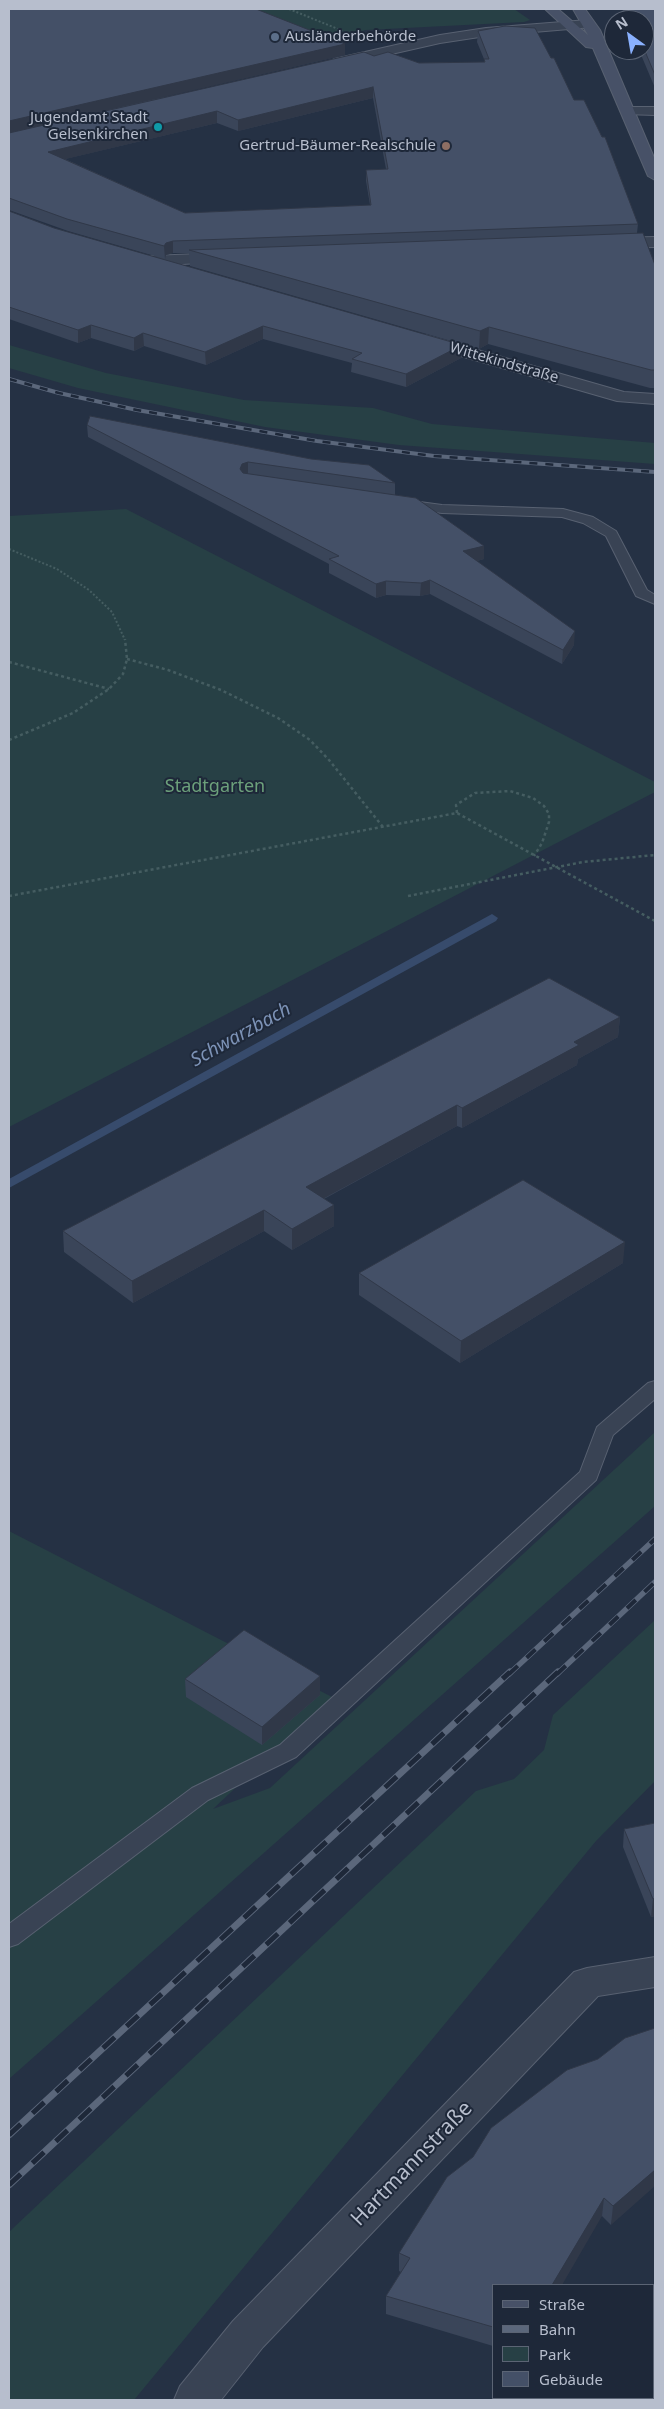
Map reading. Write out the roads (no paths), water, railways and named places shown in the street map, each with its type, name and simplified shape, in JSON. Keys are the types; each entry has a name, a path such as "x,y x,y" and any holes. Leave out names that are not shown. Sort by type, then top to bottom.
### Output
{"main road":[{"path":"551,9 602,54"},
{"path":"579,9 594,30 602,54 655,176"}],"street":[{"path":"325,65 440,39 568,24 588,24"},
{"path":"628,111 655,111"},
{"path":"596,244 655,242"},
{"path":"131,256 196,275"},
{"path":"149,262 238,258"},
{"name":"Wittekindstraße","path":"405,334 623,397 655,399"},
{"name":"Hartmannstraße","path":"195,2400 248,2334 587,1983 655,1972"}],"lane":[{"path":"393,502 442,510 563,513 588,520 611,534 641,593 655,600"},
{"path":"9,1937 200,1794 288,1751 589,1475 604,1432 655,1388"}],"waterway":[{"name":"Schwarzbach","path":"9,1184 492,918"}],"railway":[{"path":"9,379 59,393 137,410 317,441 434,456 655,472"},
{"path":"509,1674 655,1539"},
{"path":"557,1674 655,1582"},
{"path":"9,2135 510,1672"},
{"path":"9,2185 558,1672"}],"place":[{"name":"Ausländerbehörde","path":"275,37"},
{"name":"Jugendamt Stadt Gelsenkirchen","path":"158,127"},
{"name":"Gertrud-Bäumer-Realschule","path":"446,146"}],"park label":[{"name":"Stadtgarten","path":"215,787"}]}
